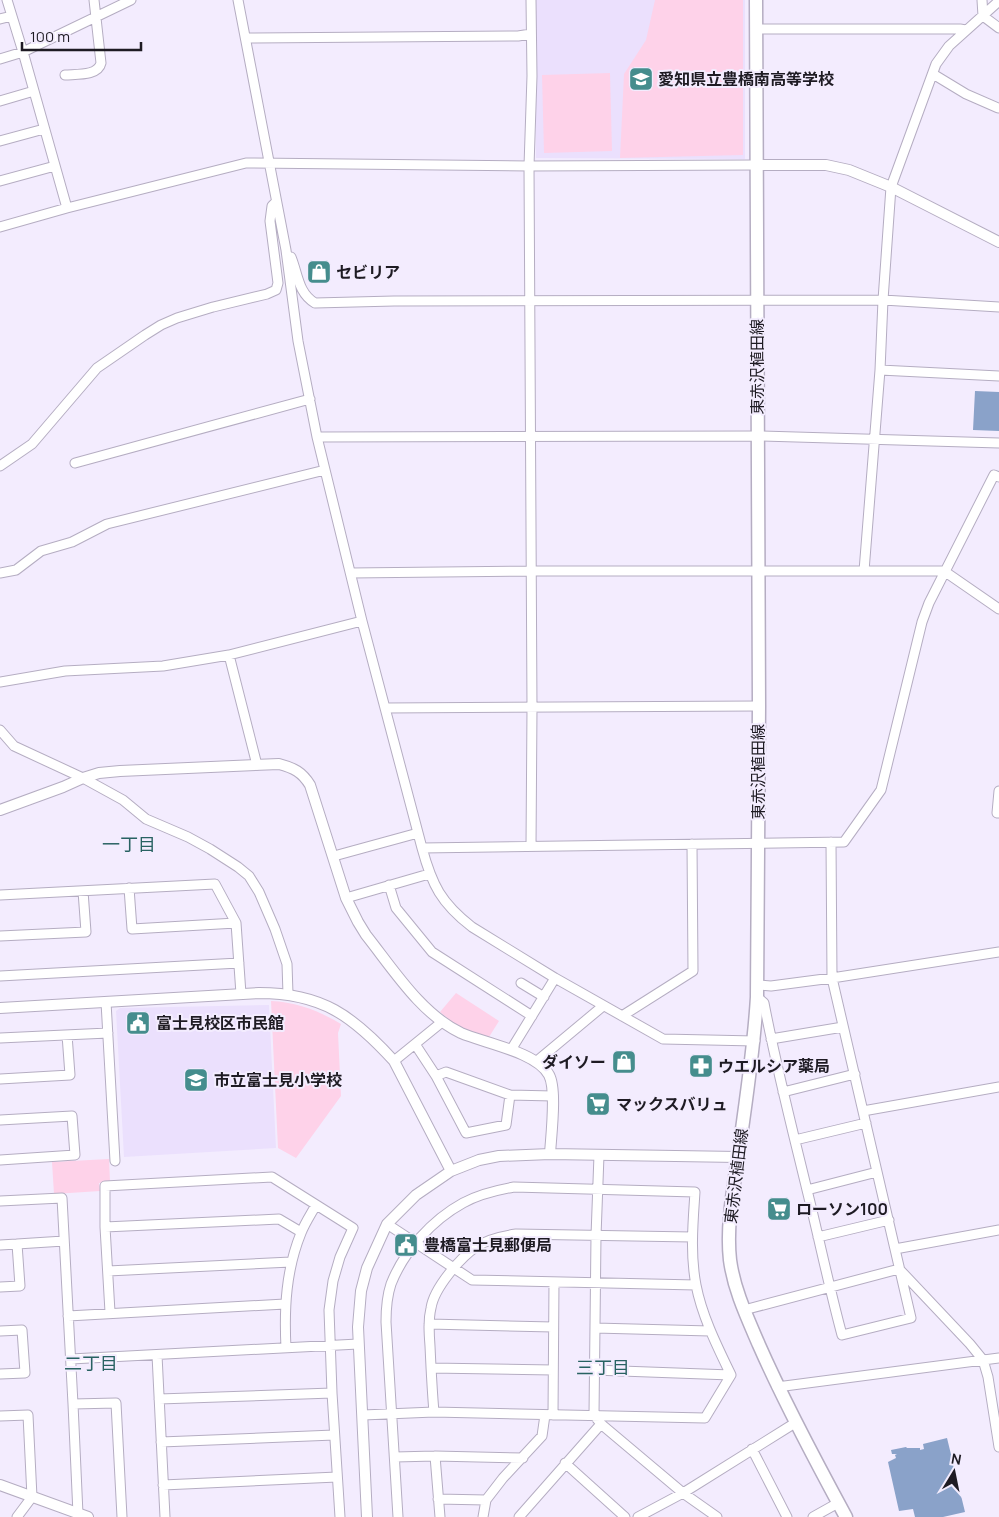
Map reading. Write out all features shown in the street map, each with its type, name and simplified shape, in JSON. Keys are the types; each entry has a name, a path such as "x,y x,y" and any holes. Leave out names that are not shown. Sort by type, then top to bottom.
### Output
{"main road":[{"name":"東赤沢植田線","path":"756,0 759,706 757,991 754,1041 729,1223 730,1258 734,1284 777,1387 846,1517"}],"street":[{"path":"7,0 24,52 67,208"},
{"path":"65,76 92,72 100,68 94,0"},
{"path":"0,59 24,52 130,0"},
{"path":"238,0 286,250 298,341 317,437 362,621 429,874 440,894 460,918 485,936 662,1039 754,1041"},
{"path":"531,0 532,76 529,166 531,846"},
{"path":"982,0 983,16 999,28"},
{"path":"864,571 880,370 891,188 936,64 949,46 999,1"},
{"path":"0,19 12,16"},
{"path":"756,29 966,30"},
{"path":"246,38 518,36 531,34"},
{"path":"933,74 966,94 998,108"},
{"path":"0,101 34,91"},
{"path":"0,141 44,129"},
{"path":"0,227 67,208 246,163 529,166 826,165 838,166 891,188 999,242"},
{"path":"0,181 55,166"},
{"path":"0,466 32,444 97,368 145,335 177,318 276,290 278,283 270,221 272,206 276,202"},
{"path":"286,250 292,258 303,291 315,303 394,301 883,300 999,308"},
{"path":"880,370 999,376"},
{"path":"75,463 310,399"},
{"path":"317,437 758,436 999,443"},
{"path":"0,572 16,570 42,551 72,542 107,524 325,470"},
{"path":"422,848 844,842 880,790 922,622 929,602 994,475 999,477"},
{"path":"351,573 944,571 999,609"},
{"path":"0,682 65,671 163,666 229,655 362,621"},
{"path":"229,655 257,765"},
{"path":"385,708 759,706"},
{"path":"0,730 14,746 83,778 123,800 146,819 188,837 210,849 238,866 249,876 259,892 275,929 287,964 288,994"},
{"path":"0,810 99,773 279,764 297,770 310,785 346,898 358,922 366,935 422,1005 442,1022 461,1033 537,1061 550,1076 553,1096 550,1154"},
{"path":"999,791 997,813 999,813"},
{"path":"334,856 418,833"},
{"path":"831,842 832,978 912,1318 842,1335 770,1039 764,1003 757,991 771,986 832,978 999,952"},
{"path":"622,1016 693,971 692,844"},
{"path":"346,898 429,874"},
{"path":"0,895 215,884 236,923 241,994"},
{"path":"389,885 396,908 432,952 532,1016"},
{"path":"129,888 132,929 236,923"},
{"path":"0,936 86,932 83,891"},
{"path":"0,976 239,963"},
{"path":"511,1050 555,978"},
{"path":"521,983 544,996"},
{"path":"0,1008 259,993 288,994 317,1002 348,1018 365,1031 394,1061 451,1171"},
{"path":"106,1002 116,1161"},
{"path":"537,1061 603,1006"},
{"path":"394,1061 442,1022"},
{"path":"770,1039 843,1027"},
{"path":"0,1038 108,1033"},
{"path":"0,1079 70,1075 67,1035"},
{"path":"415,1044 436,1076 466,1133 506,1125 510,1095"},
{"path":"436,1076 446,1072 510,1095 553,1096"},
{"path":"783,1092 855,1074"},
{"path":"863,1111 999,1087"},
{"path":"0,1120 72,1116 75,1155 0,1160"},
{"path":"795,1140 866,1123"},
{"path":"367,1517 358,1344 360,1290 367,1268 387,1224 416,1195 451,1171 479,1160 499,1156 550,1154 738,1157"},
{"path":"599,1156 594,1415 601,1424 683,1493 717,1517"},
{"path":"807,1190 877,1172"},
{"path":"110,1312 104,1186 272,1177 352,1228 340,1257 333,1281 329,1310 334,1435 340,1517"},
{"path":"398,1517 386,1322 386,1306 390,1286 405,1258 416,1243 432,1225 464,1202 497,1190 514,1187 694,1192 692,1238 696,1285 710,1331 731,1375"},
{"path":"0,1201 62,1198 73,1404 82,1516 0,1485"},
{"path":"286,1348 286,1304 291,1262 302,1232 316,1206"},
{"path":"105,1227 279,1219 302,1232"},
{"path":"818,1237 888,1220"},
{"path":"387,1224 472,1280 696,1285"},
{"path":"895,1249 999,1230"},
{"path":"434,1412 430,1368 429,1324 431,1306 437,1292 454,1268 476,1247 493,1238 516,1234 692,1238"},
{"path":"0,1245 64,1241"},
{"path":"0,1287 20,1286 17,1244"},
{"path":"108,1271 291,1262"},
{"path":"744,1310 900,1269"},
{"path":"900,1269 983,1360 988,1377 999,1447"},
{"path":"483,1517 486,1500 503,1478 542,1436 549,1415 554,1282"},
{"path":"68,1316 110,1312 286,1304"},
{"path":"429,1324 553,1327"},
{"path":"595,1328 710,1331"},
{"path":"0,1331 22,1330 25,1373 0,1374"},
{"path":"71,1359 358,1344"},
{"path":"158,1355 164,1517"},
{"path":"777,1387 999,1358"},
{"path":"430,1368 552,1370"},
{"path":"594,1370 731,1375"},
{"path":"363,1415 434,1412 705,1418 731,1375"},
{"path":"159,1399 332,1393"},
{"path":"73,1404 116,1403 122,1517"},
{"path":"0,1416 28,1415 32,1497 17,1517"},
{"path":"638,1517 683,1493 795,1423"},
{"path":"519,1517 601,1424"},
{"path":"161,1442 334,1435"},
{"path":"752,1449 787,1517"},
{"path":"435,1456 440,1517"},
{"path":"395,1457 523,1458"},
{"path":"565,1463 625,1517"},
{"path":"163,1485 337,1477"},
{"path":"438,1498 486,1500"},
{"path":"813,1517 838,1503"}],"shaded area":[{"name":"愛知県立豊橋南高等学校","path":"536,0 745,0 745,159 536,158"},
{"path":"655,0 743,0 743,155 620,158 624,74 646,40"},
{"path":"610,73 612,151 544,153 542,75"},
{"path":"456,993 499,1021 489,1037 458,1027 440,1012"},
{"path":"271,1001 290,1003 307,1008 341,1024 338,1033 341,1096 296,1158 278,1148"},
{"name":"市立富士見小学校","path":"269,1005 276,1148 124,1157 116,1011 120,1008"},
{"path":"109,1159 110,1182 99,1183 100,1191 54,1194 52,1162"}],"water":[{"path":"975,391 999,392 999,431 973,430"},
{"path":"947,1438 965,1512 943,1517 915,1517 913,1509 899,1511 888,1462 896,1458 895,1455 897,1454 892,1454 891,1450 906,1447 920,1448 920,1450 924,1449 923,1444"}],"place":[{"name":"愛知県立豊橋南高等学校","path":"641,79"},
{"name":"セビリア","path":"319,272"},
{"name":"富士見校区市民館","path":"138,1023"},
{"name":"ダイソー","path":"624,1062"},
{"name":"ウエルシア薬局","path":"701,1066"},
{"name":"市立富士見小学校","path":"196,1080"},
{"name":"マックスバリュ","path":"598,1104"},
{"name":"ローソン100","path":"779,1209"},
{"name":"豊橋富士見郵便局","path":"406,1245"}],"district":[{"name":"一丁目","path":"129,845"},
{"name":"二丁目","path":"91,1364"},
{"name":"三丁目","path":"603,1368"}]}
